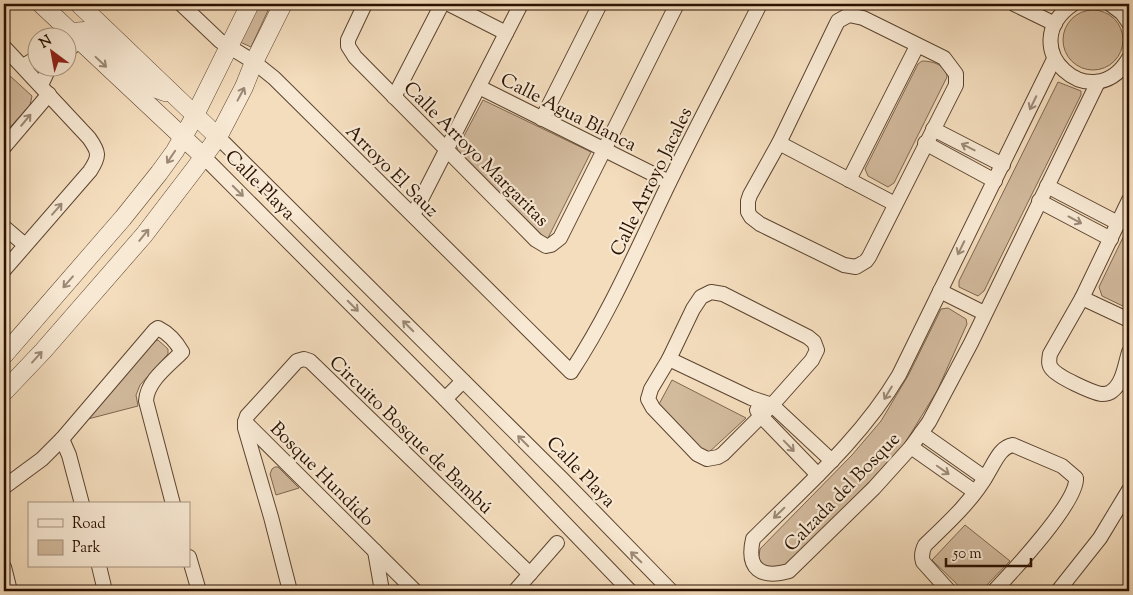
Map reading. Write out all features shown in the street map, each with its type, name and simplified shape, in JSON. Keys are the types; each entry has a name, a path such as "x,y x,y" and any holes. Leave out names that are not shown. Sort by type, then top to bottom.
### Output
{"street":[{"name":"Calle Playa","path":"41,4 60,28"},
{"name":"Calle Playa","path":"79,4 195,114 463,380 671,591"},
{"name":"Arroyo El Sauz","path":"181,4 220,41 254,62 274,78 571,372"},
{"path":"4,355 160,173 195,114 250,4"},
{"path":"4,392 37,358 144,235 204,157 218,137 244,87 254,62 283,4"},
{"name":"Calle Arroyo Margaritas","path":"365,4 350,35 348,46 355,57 536,240 546,246 551,245 560,238 677,4"},
{"path":"394,97 442,4"},
{"path":"448,4 506,33"},
{"path":"413,215 521,4"},
{"path":"542,119 600,4"},
{"name":"Calle Arroyo Jacales","path":"571,372 586,348 624,276 669,182 760,4"},
{"path":"1014,4 1054,24"},
{"path":"1073,4 1063,11 1054,24 1051,33 1054,59 1062,70 1072,77 1085,82 1098,82 1108,79 1117,73 1129,58"},
{"path":"1110,4 1129,21"},
{"path":"849,15 863,18 918,46 944,58 950,64 956,74 956,85 866,261 856,268 844,265 760,224 751,217 748,212 748,201 779,143 835,27 844,17 849,15"},
{"path":"78,35 85,31 90,33 146,85 171,93"},
{"path":"849,180 918,46"},
{"name":"Calle Playa","path":"78,47 204,157 446,399 630,591"},
{"path":"4,270 90,170 96,162 98,155 89,138 23,66 6,54"},
{"name":"Calzada del Bosque","path":"1054,59 899,375 885,399 869,420 818,475 753,539 750,551 751,558 756,568 760,571 772,574 789,571 868,494 921,433 940,403 1098,82"},
{"path":"23,66 28,63"},
{"path":"4,147 45,90 47,78"},
{"name":"Calle Agua Blanca","path":"479,87 669,182"},
{"path":"933,129 1003,165"},
{"path":"779,143 895,204"},
{"path":"925,144 995,181"},
{"path":"1047,186 1118,223"},
{"path":"1129,200 1082,298 1050,354 1049,360 1051,368 1060,376 1092,391 1108,394 1119,382 1129,352"},
{"path":"1039,201 1111,239"},
{"path":"4,227 25,245"},
{"path":"940,291 984,313"},
{"path":"717,292 722,294 808,337 816,346 817,350 812,360 772,405 723,454 712,459 702,457 649,404 648,394 669,359 697,302 706,293 717,292"},
{"path":"1082,298 1129,320"},
{"path":"4,487 42,459 62,440 158,328 163,330 178,345 182,352 153,382 147,392 146,402 172,502"},
{"name":"Circuito Bosque de Bambú","path":"245,422 247,416 297,362 304,359 310,361 530,574"},
{"path":"669,359 751,398 772,405 832,460"},
{"path":"446,399 463,380"},
{"path":"751,398 761,416 818,475"},
{"path":"245,422 245,428 290,591"},
{"name":"Bosque Hundido","path":"245,422 415,591"},
{"path":"921,433 985,478"},
{"path":"62,440 69,456 81,502"},
{"path":"949,591 923,562 921,557 925,545 975,492 999,454 1013,445 1062,466 1076,478 1075,490 1047,529 994,591"},
{"path":"910,447 975,492"},
{"path":"1058,591 1100,538 1129,490"},
{"path":"515,591 557,543"},
{"name":"Bosque Hundido","path":"375,551 382,591"},
{"path":"190,560 199,591"},
{"path":"4,567 10,591"},
{"path":"99,568 105,591"}],"green space":[{"path":"258,4 271,4 251,47 240,42"},
{"path":"1087,10 1099,10 1110,15 1118,23 1123,34 1121,52 1110,65 1099,70 1087,70 1076,65 1068,57 1063,46 1063,34 1068,23 1076,15"},
{"path":"922,61 934,63 942,67 947,77 894,183 888,187 868,176 865,169 918,64"},
{"path":"9,75 32,96 30,105 4,134 4,77"},
{"path":"1058,82 1081,91 1081,95 984,291 978,296 959,287 959,281"},
{"path":"483,100 591,152 547,240 456,151"},
{"path":"1129,225 1129,309 1102,296 1099,287"},
{"path":"948,308 966,319 967,324 937,391 905,443 861,491 788,564 774,571 758,563 760,549 852,455 881,421 909,374 941,309"},
{"path":"158,340 168,349 168,354 140,385 136,395 138,406 88,419 154,341"},
{"path":"672,380 746,418 707,454 658,406"},
{"path":"275,467 278,467 299,488 276,495 270,474"},
{"path":"965,525 1010,561 981,591 964,591 932,560"}]}
